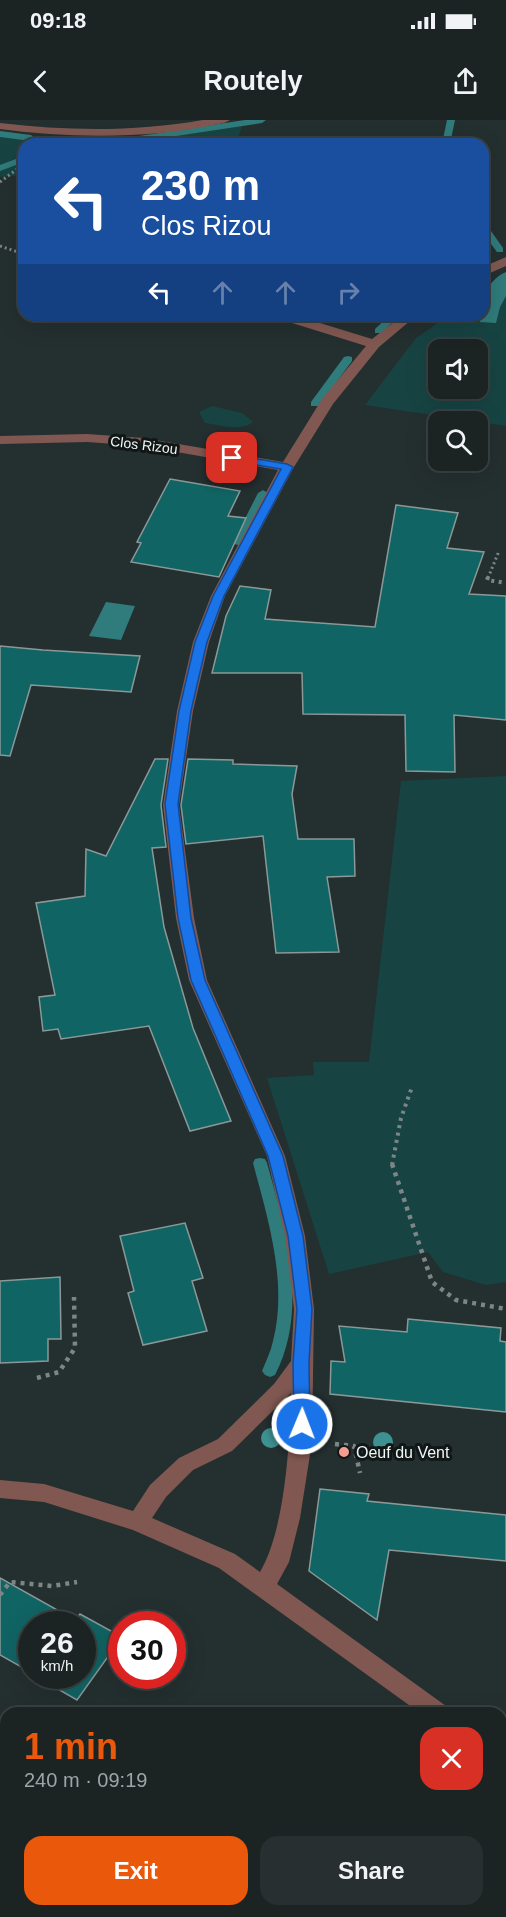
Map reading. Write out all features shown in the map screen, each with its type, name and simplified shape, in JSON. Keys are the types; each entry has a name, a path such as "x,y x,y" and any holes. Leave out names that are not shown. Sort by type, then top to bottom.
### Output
{"street":[{"path":"0,126 95,133 161,130 224,120"},
{"path":"489,269 506,261"},
{"path":"300,321 374,344"},
{"path":"263,1587 278,1562 289,1518 301,1442 304,1309 295,1236 276,1156 198,980 185,918 171,804 185,711 201,642 218,596 287,467 327,402 374,344 403,321"},
{"name":"Clos Rizou","path":"0,440 87,438 143,442 287,467"},
{"path":"138,1522 158,1491 186,1464 225,1445 281,1390 301,1363"},
{"path":"0,1489 44,1493 138,1522 227,1561 430,1707"}],"path":[{"path":"0,182 18,168"},
{"path":"0,246 18,252"},
{"path":"499,551 487,580 506,583"},
{"path":"412,1087 401,1118 392,1165 432,1282 456,1300 506,1309"},
{"path":"37,1378 59,1372 75,1348 74,1297"},
{"path":"301,1442 354,1446 360,1473"},
{"path":"0,1595 10,1582 52,1586 77,1582"}],"shaded area":[{"path":"242,126 238,138 155,138"},
{"path":"0,137 18,138 18,176 0,177"},
{"path":"506,272 506,296 500,307 496,323 480,322 489,321 489,287"},
{"path":"506,279 506,426 488,423 488,411 428,411 428,414 365,405 416,338 440,321 489,321 489,289"},
{"path":"212,406 242,413 253,422 242,427 205,423 199,412"},
{"path":"106,602 135,606 121,640 89,636"},
{"path":"506,776 506,1282 486,1285 443,1272 428,1252 329,1274 267,1078 314,1075 313,1062 369,1062 401,781"}],"building":[{"path":"170,479 240,491 228,516 246,518 219,577 131,562 141,543 137,542"},
{"path":"396,505 458,513 447,548 484,552 469,594 506,596 506,720 454,715 455,772 406,771 405,715 303,714 302,673 212,673 226,616 240,586 271,590 265,619 375,627"},
{"path":"0,646 140,656 131,692 31,685 10,756 0,755"},
{"path":"155,759 168,759 161,805 166,847 152,848 164,927 193,1028 231,1121 190,1131 149,1026 61,1039 58,1029 43,1031 39,997 55,995 36,903 85,896 86,849 106,856"},
{"path":"188,759 233,760 233,764 297,766 292,794 298,839 354,839 355,876 327,877 339,952 276,953 263,836 186,844 181,805"},
{"path":"185,1223 203,1278 192,1281 207,1331 143,1345 128,1293 134,1291 120,1236"},
{"path":"60,1277 61,1339 48,1339 48,1361 0,1363 0,1281"},
{"path":"408,1319 501,1328 500,1341 506,1342 506,1412 330,1394 331,1361 345,1362 339,1326 407,1332"},
{"path":"320,1489 369,1494 367,1501 506,1515 506,1561 389,1550 377,1620 309,1571"},
{"path":"0,1578 59,1611 18,1611 18,1665 0,1655"},
{"path":"96,1623 108,1629 108,1657 96,1673"},
{"path":"58,1689 85,1689 77,1700"}],"waterway":[{"path":"145,138 262,120"},
{"path":"447,138 451,120"},
{"path":"0,134 31,138"},
{"path":"0,168 18,161"},
{"path":"489,234 500,250"},
{"path":"378,331 389,321"},
{"path":"315,404 348,359"},
{"path":"238,542 263,493"},
{"path":"260,1163 276,1226 285,1293 282,1336 270,1371"}],"place":[{"name":"Oeuf du Vent","path":"344,1452"}],"route":[{"path":"232,458 287,467 218,596 201,642 185,711 171,804 185,918 198,980 276,1156 295,1236 304,1309 301,1363 302,1424"}]}
